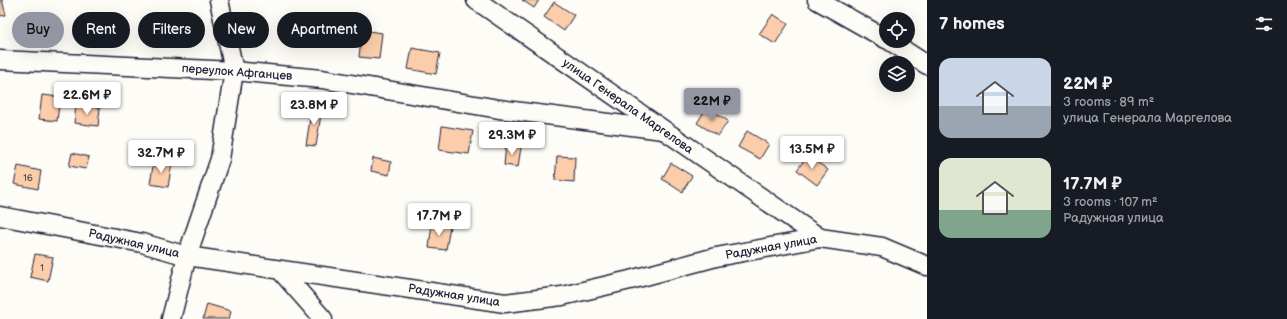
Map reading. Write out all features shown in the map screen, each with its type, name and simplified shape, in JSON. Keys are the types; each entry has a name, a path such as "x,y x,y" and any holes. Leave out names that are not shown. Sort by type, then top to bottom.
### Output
{"street":[{"path":"172,319 187,256 220,159 234,71 218,0"},
{"name":"улица Генерала Маргелова","path":"476,0 820,238"},
{"path":"817,0 879,34"},
{"path":"901,48 927,65"},
{"name":"переулок Афганцев","path":"0,60 234,71 322,78 499,109 662,130"},
{"name":"Радужная улица","path":"0,216 142,243 187,256 505,303 562,296 630,280 716,256 820,238 882,247 927,266"},
{"path":"281,271 323,319"}],"building":[{"path":"2,0 6,15 0,16 0,1"},
{"path":"522,0 539,0 534,8"},
{"path":"554,2 574,15 564,31 544,17"},
{"path":"773,14 788,24 775,44 759,34"},
{"path":"372,32 382,33 379,59 359,57 360,48 372,48"},
{"path":"412,48 440,53 436,74 408,69"},
{"path":"42,95 60,97 57,121 39,119"},
{"path":"76,105 100,108 98,126 74,123"},
{"path":"312,107 322,108 316,146 306,145"},
{"path":"707,107 728,121 718,136 697,123"},
{"path":"442,126 473,131 469,154 439,150"},
{"path":"747,131 769,144 760,159 738,147"},
{"path":"506,145 521,147 518,167 504,165"},
{"path":"72,153 89,157 86,169 69,166"},
{"path":"808,155 828,170 817,185 797,170"},
{"path":"557,156 575,157 574,182 555,180"},
{"path":"373,158 391,162 389,175 371,171"},
{"path":"154,160 172,163 168,187 150,184"},
{"path":"671,163 692,176 682,192 662,179"},
{"path":"18,166 41,171 38,189 14,184"},
{"path":"432,223 450,226 446,250 429,248"},
{"path":"35,254 53,257 48,281 30,277"},
{"path":"207,304 231,311 229,319 203,319"}]}
